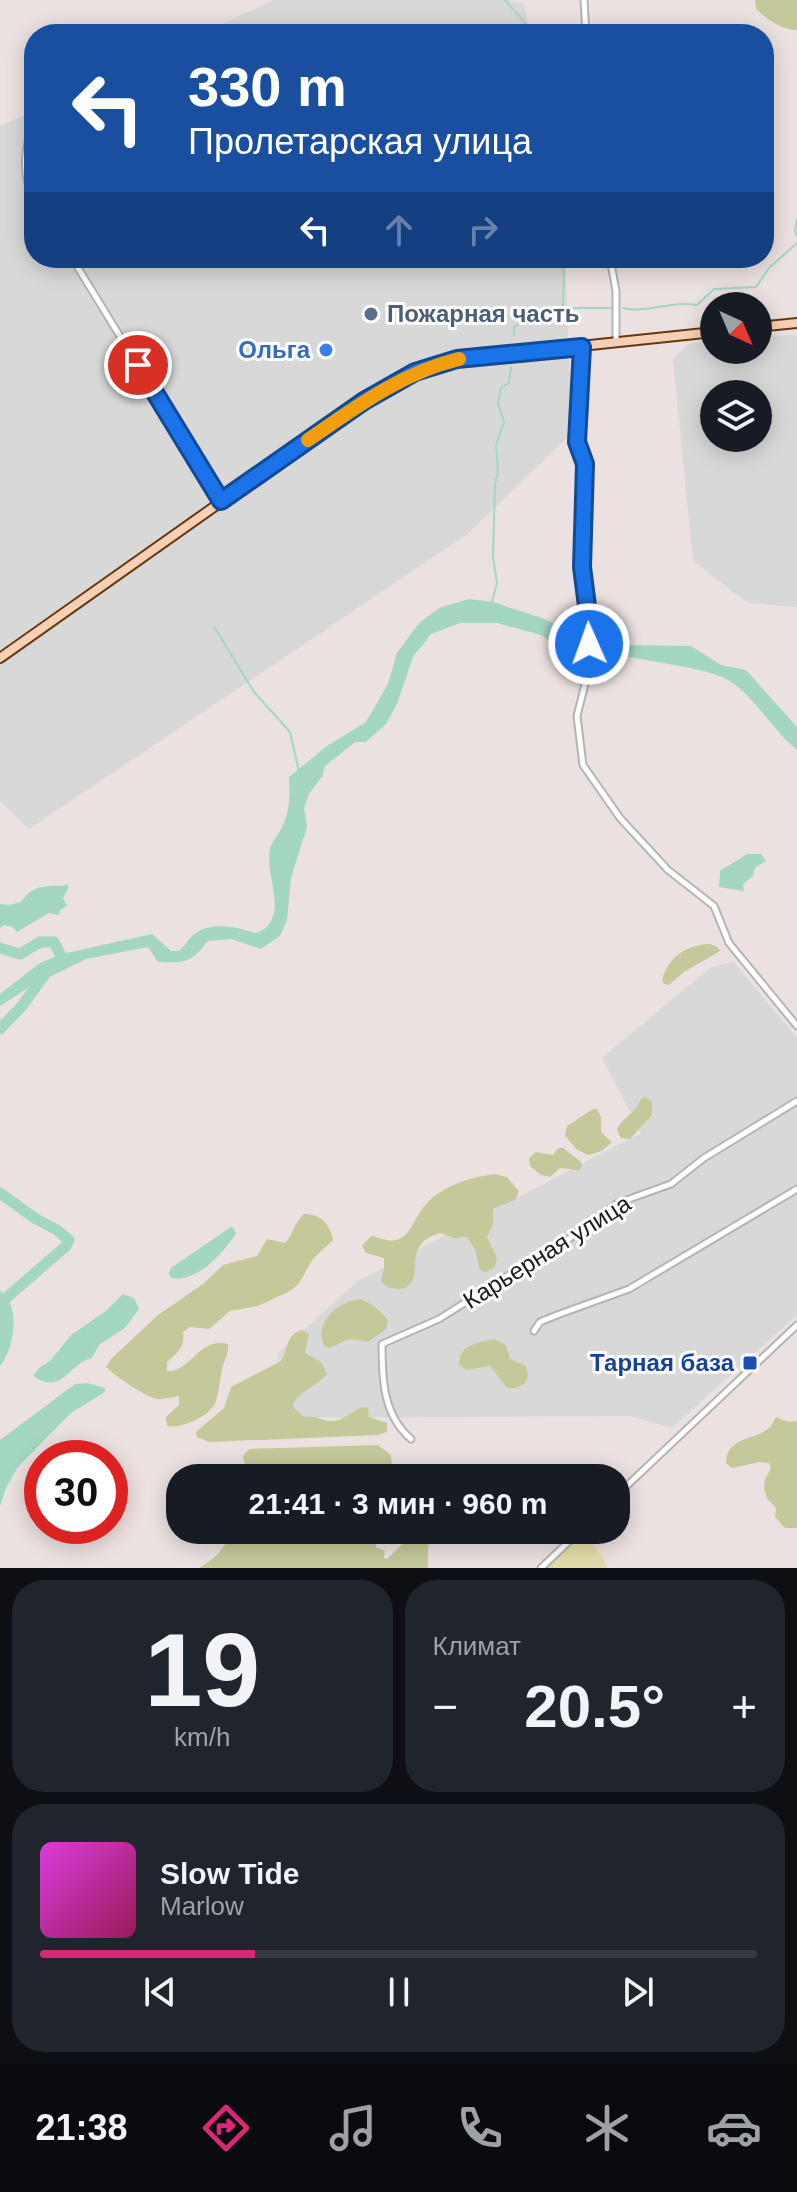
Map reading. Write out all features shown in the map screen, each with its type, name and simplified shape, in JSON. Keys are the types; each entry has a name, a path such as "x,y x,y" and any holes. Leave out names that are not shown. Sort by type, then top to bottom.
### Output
{"main road":[{"path":"772,326 797,323"},
{"path":"0,658 364,401 415,372 457,359 700,333"}],"street":[{"path":"584,0 585,24"},
{"path":"78,268 221,501"},
{"path":"612,268 616,291 616,342"},
{"path":"582,347 577,442 585,464 582,567 589,644"},
{"path":"589,668 577,716 583,765 620,818 668,870 714,906 729,943 797,1026"},
{"name":"Карьерная улица","path":"411,1439 397,1427 389,1408 382,1368 382,1344 439,1319 512,1273 544,1257 618,1203 671,1184 704,1158 797,1101"},
{"path":"534,1331 540,1322 629,1289 797,1189"},
{"path":"630,1483 797,1325"},
{"path":"541,1568 566,1544"}],"shaded area":[{"path":"274,0 507,0 524,4 527,24 222,24"},
{"path":"755,0 797,0 797,30 770,20 756,9"},
{"path":"24,115 24,268 565,268 572,433 465,536 29,829 0,801 0,126"},
{"path":"797,335 797,607 748,603 693,561 673,359 688,344 700,342 700,364 772,364 772,336"},
{"path":"469,599 493,602 545,619 595,648 622,645 691,646 721,665 746,670 797,727 797,750 742,690 711,673 625,656 618,657 611,664 568,652 541,635 497,623 460,623 431,634 413,657 397,704 386,724 366,742 355,742 325,766 304,808 307,827 291,878 287,920 280,936 261,949 231,939 208,941 192,958 181,962 158,962 148,947 86,959 31,986 0,1006 0,994 40,963 62,954 152,934 171,951 179,951 192,936 207,928 232,927 256,933 267,927 275,908 270,849 287,815 289,777 327,746 366,722 388,684 397,653 419,623 439,608"},
{"path":"747,854 761,854 766,861 755,868 753,876 743,884 744,891 719,887 720,871"},
{"path":"66,884 69,887 63,898 67,906 60,910 59,915 49,913 17,932 13,927 4,925 0,928 0,904 21,902 39,888"},
{"path":"710,944 720,951 684,972 669,985 664,984 665,972 674,958 693,947"},
{"path":"734,962 797,1038 797,1315 672,1428 629,1416 294,1418 277,1354 358,1281 641,1133 602,1058 711,967"},
{"path":"645,1097 652,1102 652,1115 630,1139 621,1138 617,1130"},
{"path":"597,1109 601,1117 601,1132 612,1142 602,1151 588,1155 576,1149 565,1135 567,1126"},
{"path":"558,1148 563,1148 581,1162 582,1167 579,1170 560,1168 550,1177 541,1175 530,1166 529,1158 536,1152 553,1155"},
{"path":"495,1174 507,1177 519,1191 515,1200 493,1209 493,1224 487,1237 497,1258 495,1267 485,1272 480,1270 475,1249 467,1237 454,1238 441,1233 428,1238 419,1247 411,1284 398,1289 390,1288 381,1281 384,1258 366,1253 362,1246 371,1236 390,1241 401,1238 437,1194 465,1181"},
{"path":"304,1214 324,1221 333,1240 313,1259 292,1290 258,1306 230,1311 209,1329 190,1327 183,1332 182,1346 167,1362 167,1371 183,1366 209,1345 228,1344 228,1351 213,1407 195,1420 167,1426 166,1417 179,1405 179,1396 158,1399 146,1395 106,1367 111,1359 158,1315 203,1284 223,1265 257,1256 267,1239 285,1243"},
{"path":"232,1226 236,1233 209,1265 190,1276 171,1278 171,1268"},
{"path":"0,1290 12,1308 14,1325 8,1352 0,1366"},
{"path":"123,1294 134,1298 139,1309 125,1328 99,1345 92,1358 58,1381 43,1381 33,1376 71,1335 106,1311"},
{"path":"360,1299 388,1320 386,1329 368,1342 350,1339 325,1347 322,1330 329,1315 343,1304"},
{"path":"302,1330 309,1334 305,1353 321,1362 327,1374 301,1395 293,1404 294,1408 304,1417 331,1421 340,1420 363,1407 368,1408 369,1417 387,1423 387,1432 378,1435 209,1442 197,1437 196,1432 224,1408 231,1387 281,1361 290,1339"},
{"path":"494,1339 506,1345 510,1359 526,1366 528,1375 525,1383 517,1388 507,1388 490,1366 466,1370 459,1364 465,1349"},
{"path":"87,1383 105,1388 105,1392 71,1413 44,1440 24,1440 24,1461 6,1488 0,1506 0,1440 75,1384"},
{"path":"776,1417 788,1422 797,1421 797,1528 785,1528 775,1517 776,1508 764,1489 771,1468 769,1463 732,1468 726,1463 731,1448 769,1428"},
{"path":"378,1445 391,1455 392,1464 246,1464 243,1456 249,1449"},
{"path":"225,1544 376,1544 385,1551 384,1558 387,1559 403,1544 429,1544 428,1568 199,1568 219,1553"},
{"path":"566,1544 591,1544 608,1568 541,1568"}],"waterway":[{"path":"505,0 526,24"},
{"path":"797,219 797,236"},
{"path":"774,264 797,243"},
{"path":"563,268 563,307"},
{"path":"623,308 697,305 714,289 756,287 769,268"},
{"path":"514,335 514,327 531,314 569,308 611,308"},
{"path":"492,602 497,583 493,557 495,483 498,473 496,445 504,422 498,403 501,388 509,383 511,367"},
{"path":"215,628 254,692 290,732 299,771"},
{"path":"0,948 20,954 40,942 54,942 63,960"},
{"path":"0,1029 22,1006 48,970"},
{"path":"0,1193 69,1240 5,1299 1,1310"}],"slow traffic":[{"path":"308,440 399,380 459,359"}],"place":[{"name":"Пожарная часть","path":"371,314"},
{"name":"Ольга","path":"326,350"},
{"name":"Тарная база","path":"750,1363"}],"route":[{"path":"138,365 221,501 364,401 415,372 457,359 582,347 577,442 585,464 582,567 589,644"}]}
